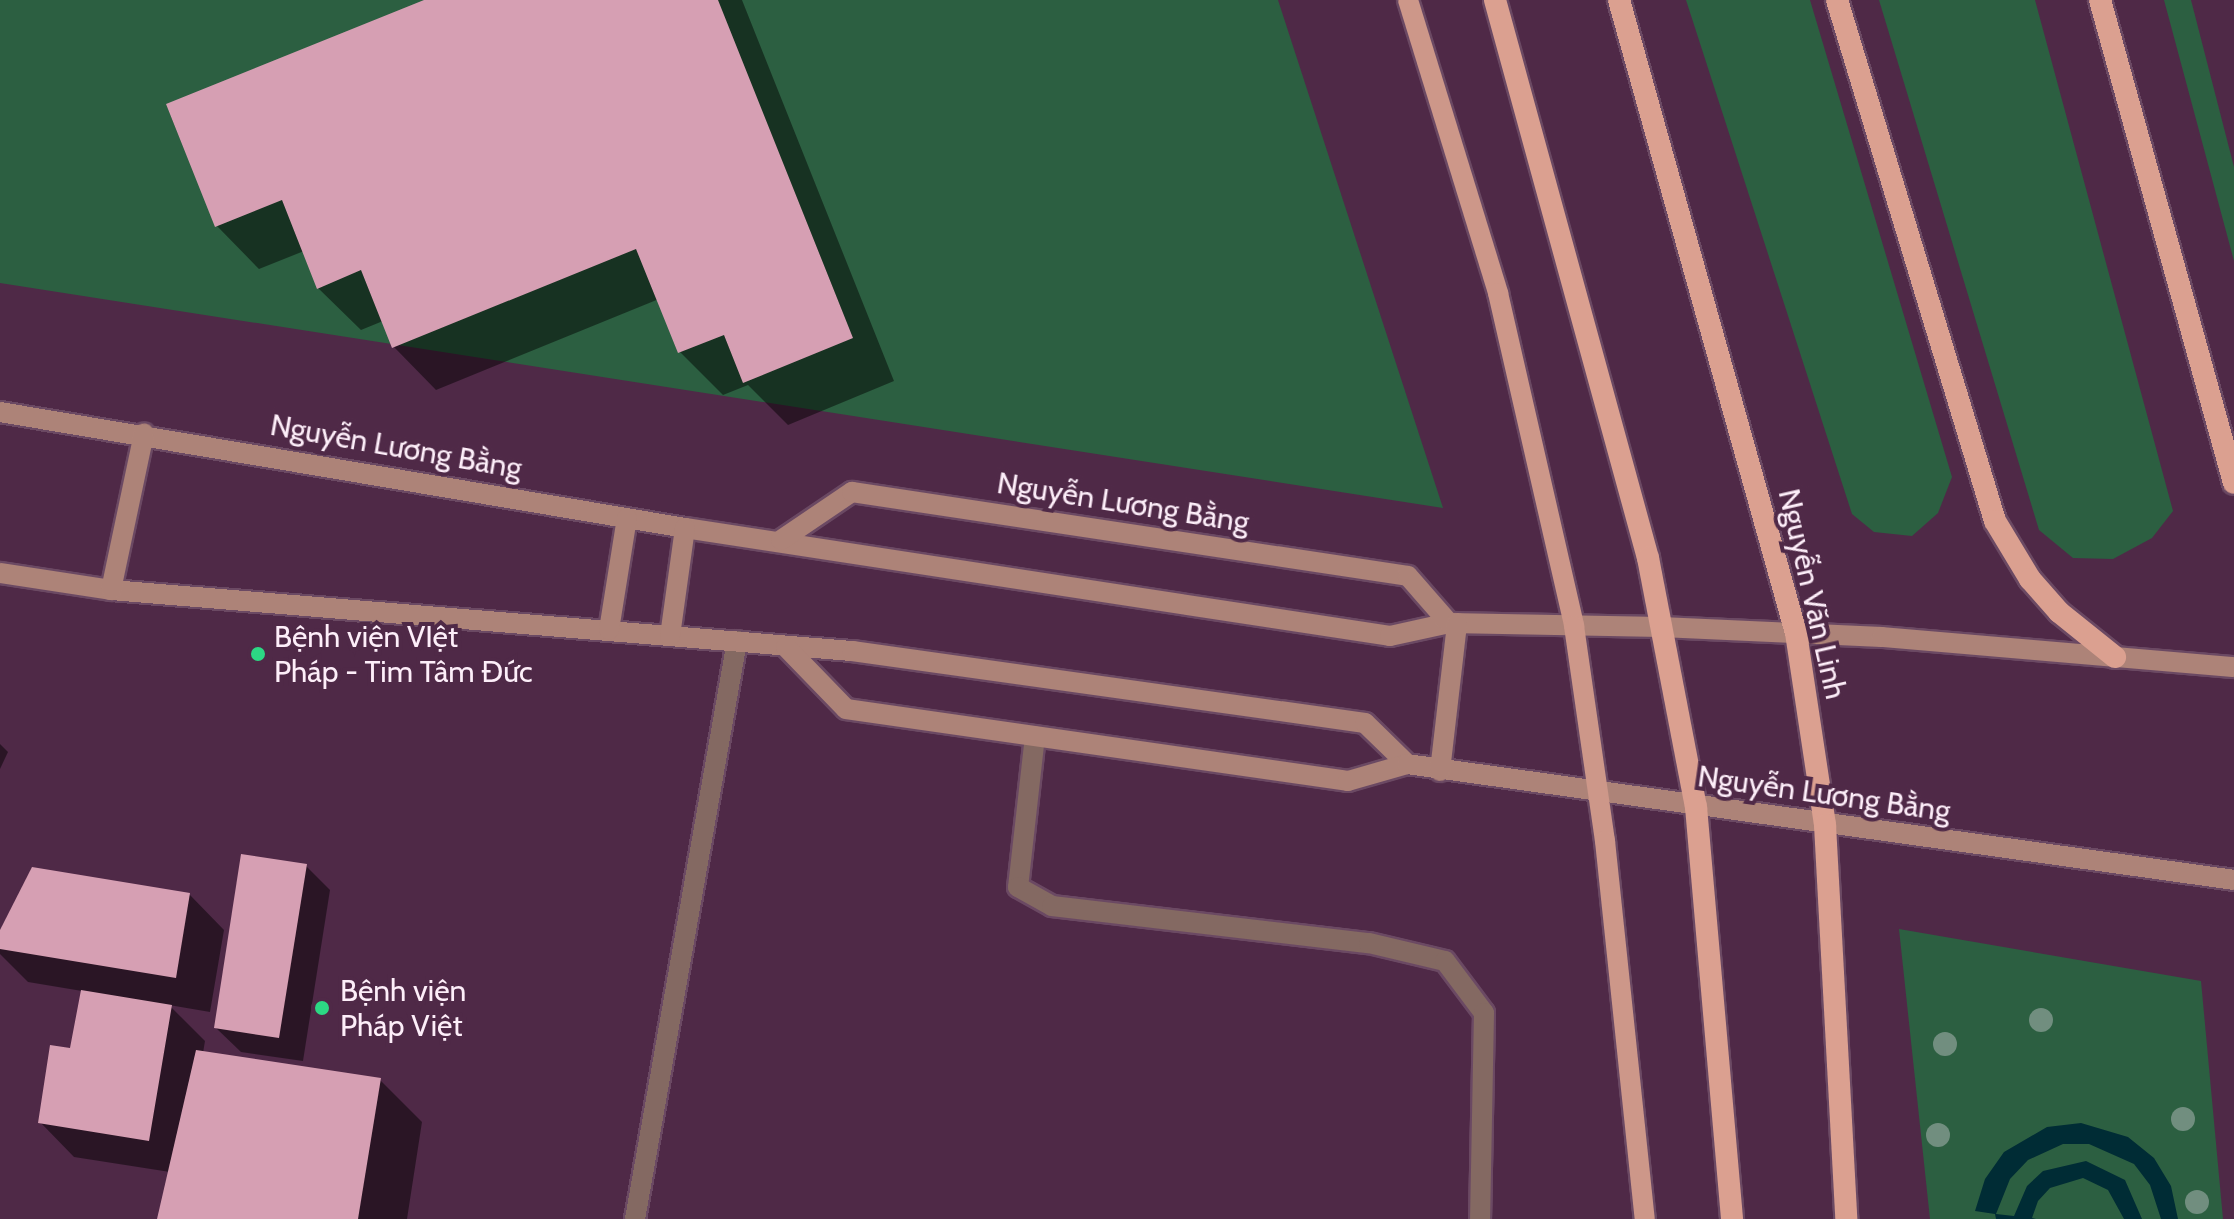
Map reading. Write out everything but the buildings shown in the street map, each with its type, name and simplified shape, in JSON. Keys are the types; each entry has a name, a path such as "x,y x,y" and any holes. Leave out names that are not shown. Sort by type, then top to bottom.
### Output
{"highway":[{"path":"1495,0 1634,495 1696,807 1732,1219"},
{"name":"Nguyễn Văn Linh","path":"1619,0 1796,633 1825,825 1846,1219"},
{"path":"1837,0 1995,521 2030,579 2059,612 2115,657"},
{"path":"2100,0 2234,483"}],"main road":[{"path":"1408,0 1498,293 1574,626 1597,794 1645,1219"},
{"name":"Nguyễn Lương Bằng","path":"0,412 144,433 685,528 781,540 1390,636 1453,623 1661,627 1796,633 2234,667"},
{"path":"111,590 144,433"},
{"name":"Nguyễn Lương Bằng","path":"781,540 852,492 1408,576 1453,623"},
{"path":"609,630 627,518"},
{"path":"670,636 685,528"},
{"path":"0,573 111,590 852,651 1365,723 1407,764"},
{"path":"1440,771 1453,623"},
{"name":"Nguyễn Lương Bằng","path":"786,647 846,709 1348,781 1407,764 1597,794 2234,880"}],"street":[{"path":"635,1219 737,641"},
{"path":"1035,736 1018,887 1052,906 1369,943 1445,961 1484,1013 1480,1219"}],"green space":[{"path":"0,0 1278,0 1443,508 0,283"},
{"path":"1686,0 1810,0 1952,477 1938,513 1912,536 1874,532 1852,514"},
{"path":"1879,0 2035,0 2173,511 2152,538 2113,559 2073,558 2039,530"},
{"path":"2164,0 2191,0 2234,167 2234,261"},
{"path":"1899,929 2201,981 2223,1219 1930,1219"}],"shaded area":[{"path":"2081,1123 2128,1137 2154,1158 2171,1186 2178,1219 2161,1219 2150,1185 2134,1164 2089,1144 2063,1144 2028,1160 2010,1179 1996,1214 2014,1216 2027,1186 2043,1171 2086,1161 2125,1180 2142,1219 2124,1219 2108,1190 2083,1178 2050,1188 2038,1201 2032,1218 2036,1219 1996,1219 1995,1214 1975,1211 1985,1179 2004,1152 2047,1127"}],"place":[{"name":"Bệnh viện VIệt Pháp - Tim Tâm Đức","path":"258,654"},
{"name":"Bệnh viện Pháp Việt","path":"322,1008"}]}
